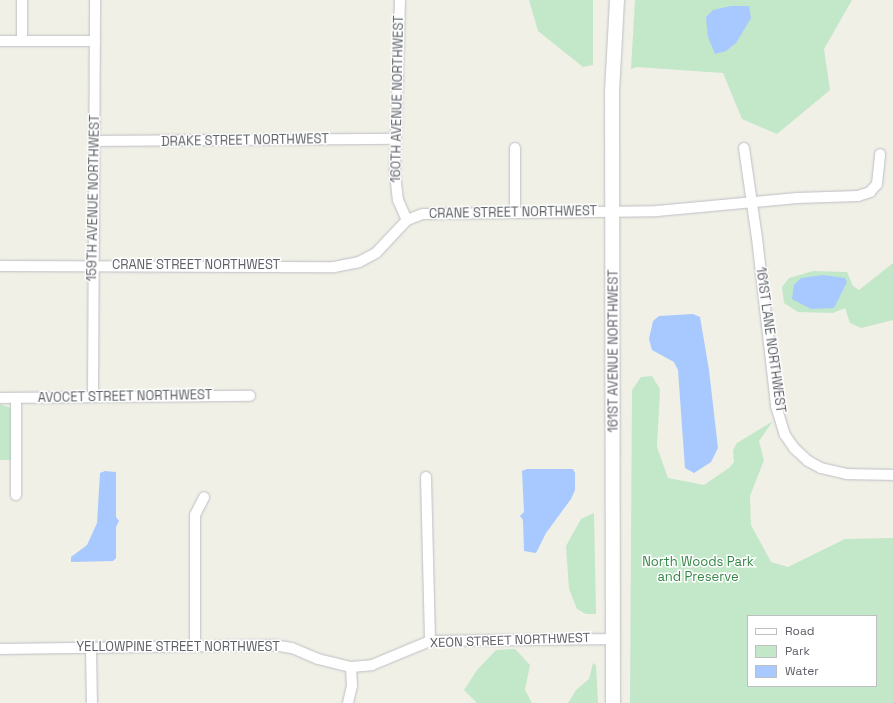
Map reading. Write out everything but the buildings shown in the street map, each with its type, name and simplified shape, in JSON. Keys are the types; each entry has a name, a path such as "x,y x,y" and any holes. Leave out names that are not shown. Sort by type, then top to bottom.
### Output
{"main road":[{"name":"161ST AVENUE NORTHWEST","path":"613,703 612,92 617,0"}],"street":[{"path":"22,0 22,40"},
{"name":"159TH AVENUE NORTHWEST","path":"93,396 95,0"},
{"name":"160TH AVENUE NORTHWEST","path":"400,0 396,139 398,200 407,220"},
{"path":"0,41 95,41"},
{"name":"DRAKE STREET NORTHWEST","path":"94,141 396,139"},
{"path":"515,148 515,212"},
{"name":"161ST LANE NORTHWEST","path":"744,148 776,406 785,435 794,448 808,461 821,468 847,474 893,474"},
{"name":"CRANE STREET NORTHWEST","path":"0,266 93,265 334,267 359,262 376,253 407,220 422,214 693,209 752,203 858,196 874,188 879,177 880,154"},
{"name":"AVOCET STREET NORTHWEST","path":"0,398 93,396 250,396"},
{"path":"16,398 16,495"},
{"path":"426,477 430,641"},
{"path":"195,646 195,515 204,498"},
{"name":"XEON STREET NORTHWEST","path":"352,667 372,665 430,641 613,638"},
{"name":"YELLOWPINE STREET NORTHWEST","path":"0,650 195,646 279,646 292,648 318,659 352,667"},
{"path":"91,648 92,703"},
{"path":"348,703 352,686 352,667"}],"green space":[{"path":"529,0 593,0 593,65 583,67 538,31"},
{"path":"635,0 852,0 824,49 830,90 777,134 742,119 723,73 637,67 631,69"},
{"path":"893,263 893,320 861,328 850,323 845,308 833,313 798,312 784,303 782,287 789,278 813,271 847,272 853,286 859,290"},
{"name":"North Woods Park and Preserve","path":"652,376 660,389 657,447 668,478 704,485 729,468 734,462 733,450 737,443 773,421 759,441 764,460 750,496 751,525 771,562 788,567 845,539 893,538 893,703 630,703 632,390 641,377"},
{"path":"0,404 11,408 12,460 0,460"},
{"path":"594,513 596,614 586,614 577,609 569,589 566,546 581,519"},
{"path":"515,649 530,665 525,690 532,703 477,703 464,690 477,670 496,650"},
{"path":"593,663 596,665 598,703 568,703 576,690 589,679"}],"water":[{"path":"731,6 749,6 751,18 736,43 726,51 715,54 708,37 706,17 713,10"},
{"path":"823,275 845,278 847,282 834,308 811,309 792,299 794,285 801,278"},
{"path":"693,314 700,317 709,370 718,448 711,462 694,473 685,468 678,370 674,362 652,350 649,339 653,321 659,316"},
{"path":"527,469 573,469 575,473 575,490 571,499 546,533 536,553 524,551 523,520 520,516 524,512 522,471"},
{"path":"105,471 116,472 116,517 119,521 116,527 116,558 113,561 71,562 71,557 87,545 97,523 100,473"}]}
